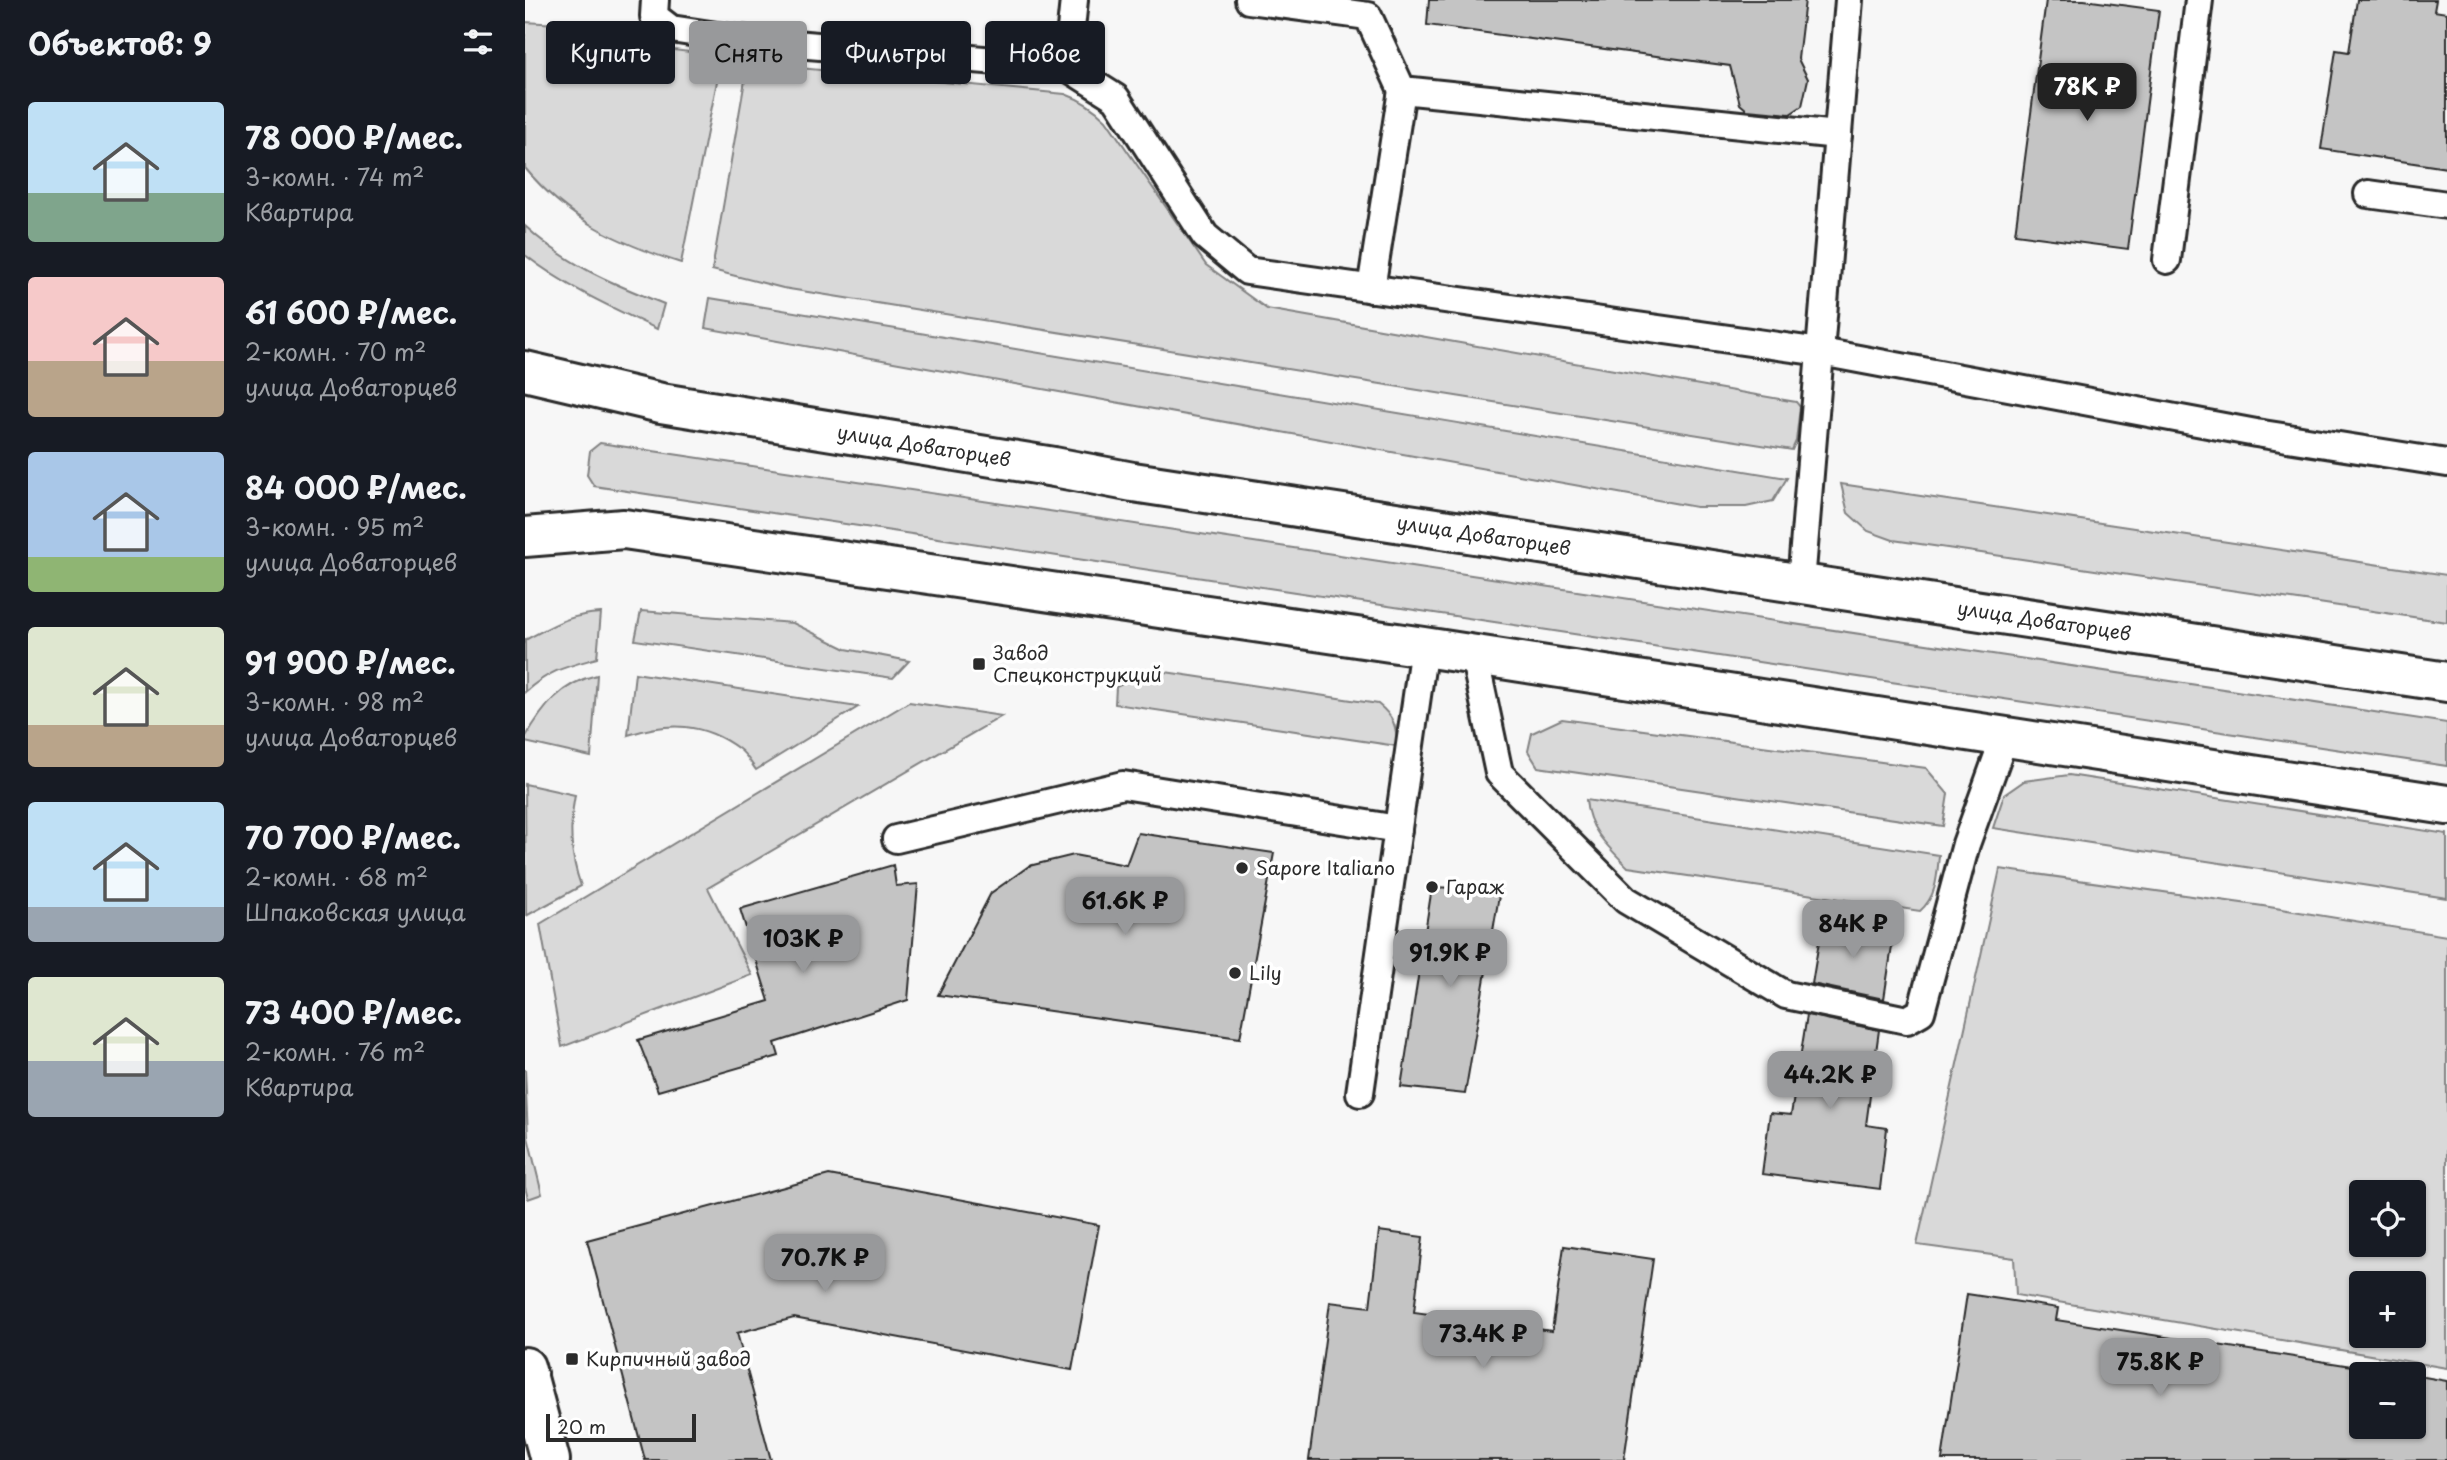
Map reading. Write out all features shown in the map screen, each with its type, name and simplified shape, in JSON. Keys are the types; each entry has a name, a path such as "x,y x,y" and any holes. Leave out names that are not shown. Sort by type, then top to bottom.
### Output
{"main road":[{"name":"улица Доваторцев","path":"525,371 661,403 1041,464 1133,482 2447,682"},
{"path":"525,537 624,529 1424,647 2447,805"},
{"path":"525,1367 551,1460"}],"lane":[{"path":"655,0 654,16 671,29 736,39 985,60"},
{"path":"1072,21 1074,0"},
{"path":"1249,0 1368,16 1402,90 1371,289"},
{"path":"1801,583 1849,0"},
{"path":"2167,260 2199,0"},
{"path":"1094,84 1116,98 1205,236 1247,271 1821,352 2256,433 2447,463"},
{"path":"1402,90 1838,135"},
{"path":"2368,194 2447,205"},
{"path":"1360,1093 1424,647"},
{"path":"1475,656 1499,773 1626,900 1786,995 1907,1020 1921,1012 1966,844 2005,736"},
{"path":"896,839 1123,785 1398,829"}],"shaded area":[{"path":"525,22 546,23 546,84 675,84 675,50 689,52 689,84 716,84 681,263 636,247 596,228 559,202 525,168"},
{"path":"807,69 821,70 821,84 963,84 1065,94 1087,105 1106,120 1206,265 1267,309 1796,402 1800,407 1796,441 1792,450 783,288 712,270 744,84 807,84"},
{"path":"525,226 573,262 664,304 657,329 572,287 525,255"},
{"path":"710,298 1787,478 1773,501 1746,507 1696,507 705,328"},
{"path":"600,443 2447,723 2447,766 594,486 587,475 590,451"},
{"path":"1841,484 2447,575 2447,622 1893,540 1868,531 1848,513"},
{"path":"641,611 793,623 846,649 909,661 893,678 635,640"},
{"path":"601,613 597,658 558,670 525,692 525,640 570,618"},
{"path":"1152,670 1378,704 1393,722 1397,746 1115,704 1116,687"},
{"path":"635,673 858,707 756,770 739,749 726,740 699,729 658,728 628,735"},
{"path":"597,675 591,757 525,742 532,727 554,698 573,684"},
{"path":"909,702 1002,716 708,888 752,975 562,1047 540,924"},
{"path":"1562,719 1926,768 1948,794 1943,826 1538,767 1528,751 1532,733"},
{"path":"2069,775 2447,834 2447,898 1993,828 2004,795 2024,781"},
{"path":"525,784 575,795 572,841 581,886 526,916"},
{"path":"1586,800 1939,855 1935,885 1930,899 1920,911 1628,867 1606,845 1595,829"},
{"path":"2000,869 2263,906 2447,936 2447,1368 2426,1364 2426,1362 2412,1362 2016,1295 2014,1258 1917,1245"},
{"path":"525,1069 528,1137 542,1194 528,1199 525,1187"}],"building":[{"path":"1429,0 1805,0 1798,59 1808,79 1802,106 1790,114 1747,110 1740,104 1730,66 1427,25"},
{"path":"2046,0 2084,0 2159,10 2128,249 2015,234"},
{"path":"2357,0 2436,0 2434,11 2447,13 2447,168 2321,149 2336,50 2349,52"},
{"path":"1138,833 1274,853 1240,1038 938,995 991,893 1029,866 1074,855 1126,865"},
{"path":"893,865 896,886 918,884 908,1000 775,1043 779,1056 658,1091 638,1040 769,1001 740,909"},
{"path":"1432,887 1500,890 1465,1094 1401,1087"},
{"path":"1822,923 1894,933 1884,999 1812,984"},
{"path":"1807,1015 1879,1030 1866,1125 1887,1128 1880,1189 1762,1174 1770,1113 1791,1115"},
{"path":"829,1175 1099,1225 1072,1370 794,1318 737,1333 771,1460 645,1460 587,1240"},
{"path":"1379,1231 1423,1237 1414,1312 1552,1331 1564,1246 1653,1259 1624,1460 1309,1460 1330,1302 1370,1307"},
{"path":"1967,1294 2058,1308 2056,1320 2349,1366 2349,1439 2426,1439 2426,1377 2447,1381 2447,1460 1942,1460"}],"place":[{"name":"Завод Спецконструкций","path":"979,664"},
{"name":"Sapore Italiano","path":"1242,868"},
{"name":"Гараж","path":"1432,887"},
{"name":"Lily","path":"1235,973"},
{"name":"Кирпичный завод","path":"572,1359"}]}
